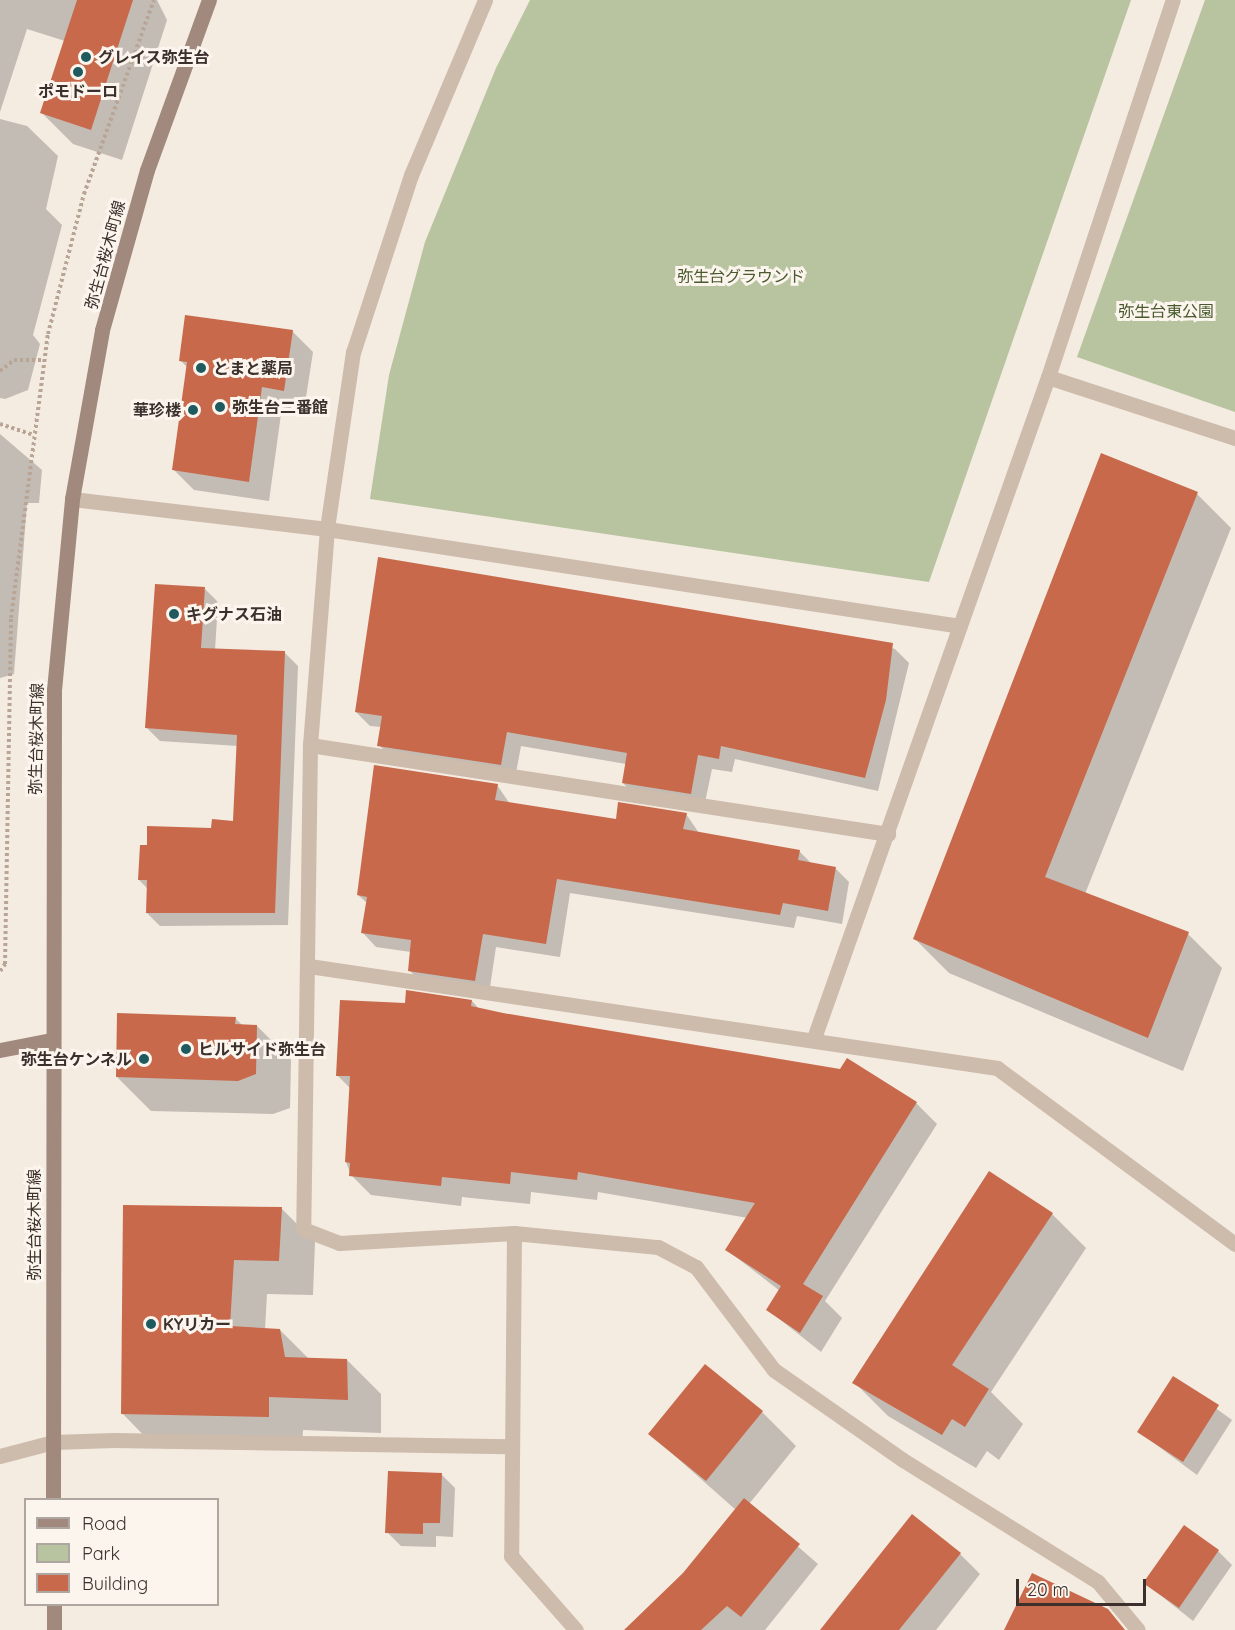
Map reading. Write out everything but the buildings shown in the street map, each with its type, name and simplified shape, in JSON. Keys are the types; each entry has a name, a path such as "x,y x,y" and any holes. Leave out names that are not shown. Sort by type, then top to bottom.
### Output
{"main road":[{"name":"弥生台桜木町線","path":"53,1498 54,690 72,499 102,330 147,170 209,0"},
{"path":"0,1050 52,1040"},
{"path":"54,1606 54,1630"}],"street":[{"path":"485,0 411,175 353,352 327,529 309,745 309,966 303,1229 339,1243 514,1233 658,1246 696,1267 774,1370 903,1460 1098,1582 1138,1630"},
{"path":"814,1038 1048,377 1173,0"},
{"path":"1048,377 1235,438"},
{"path":"72,499 327,529 960,626"},
{"path":"309,745 888,834"},
{"path":"309,966 814,1038 997,1068 1235,1244"},
{"path":"514,1233 509,1446 511,1556 576,1630"},
{"path":"0,1455 53,1442 509,1446"}],"path":[{"path":"0,371 14,360 44,360"},
{"path":"0,424 33,435"}],"green space":[{"name":"弥生台グラウンド","path":"530,0 1131,0 929,582 370,499 389,375 425,242 496,68"},
{"name":"弥生台東公園","path":"1205,0 1235,0 1235,412 1077,357"}],"place":[{"name":"グレイス弥生台","path":"86,57"},
{"name":"ポモドーロ","path":"78,72"},
{"name":"とまと薬局","path":"201,368"},
{"name":"弥生台二番館","path":"220,407"},
{"name":"華珍楼","path":"193,410"},
{"name":"キグナス石油","path":"174,614"},
{"name":"ヒルサイド弥生台","path":"186,1049"},
{"name":"弥生台ケンネル","path":"144,1059"},
{"name":"KYリカー","path":"151,1324"}]}
